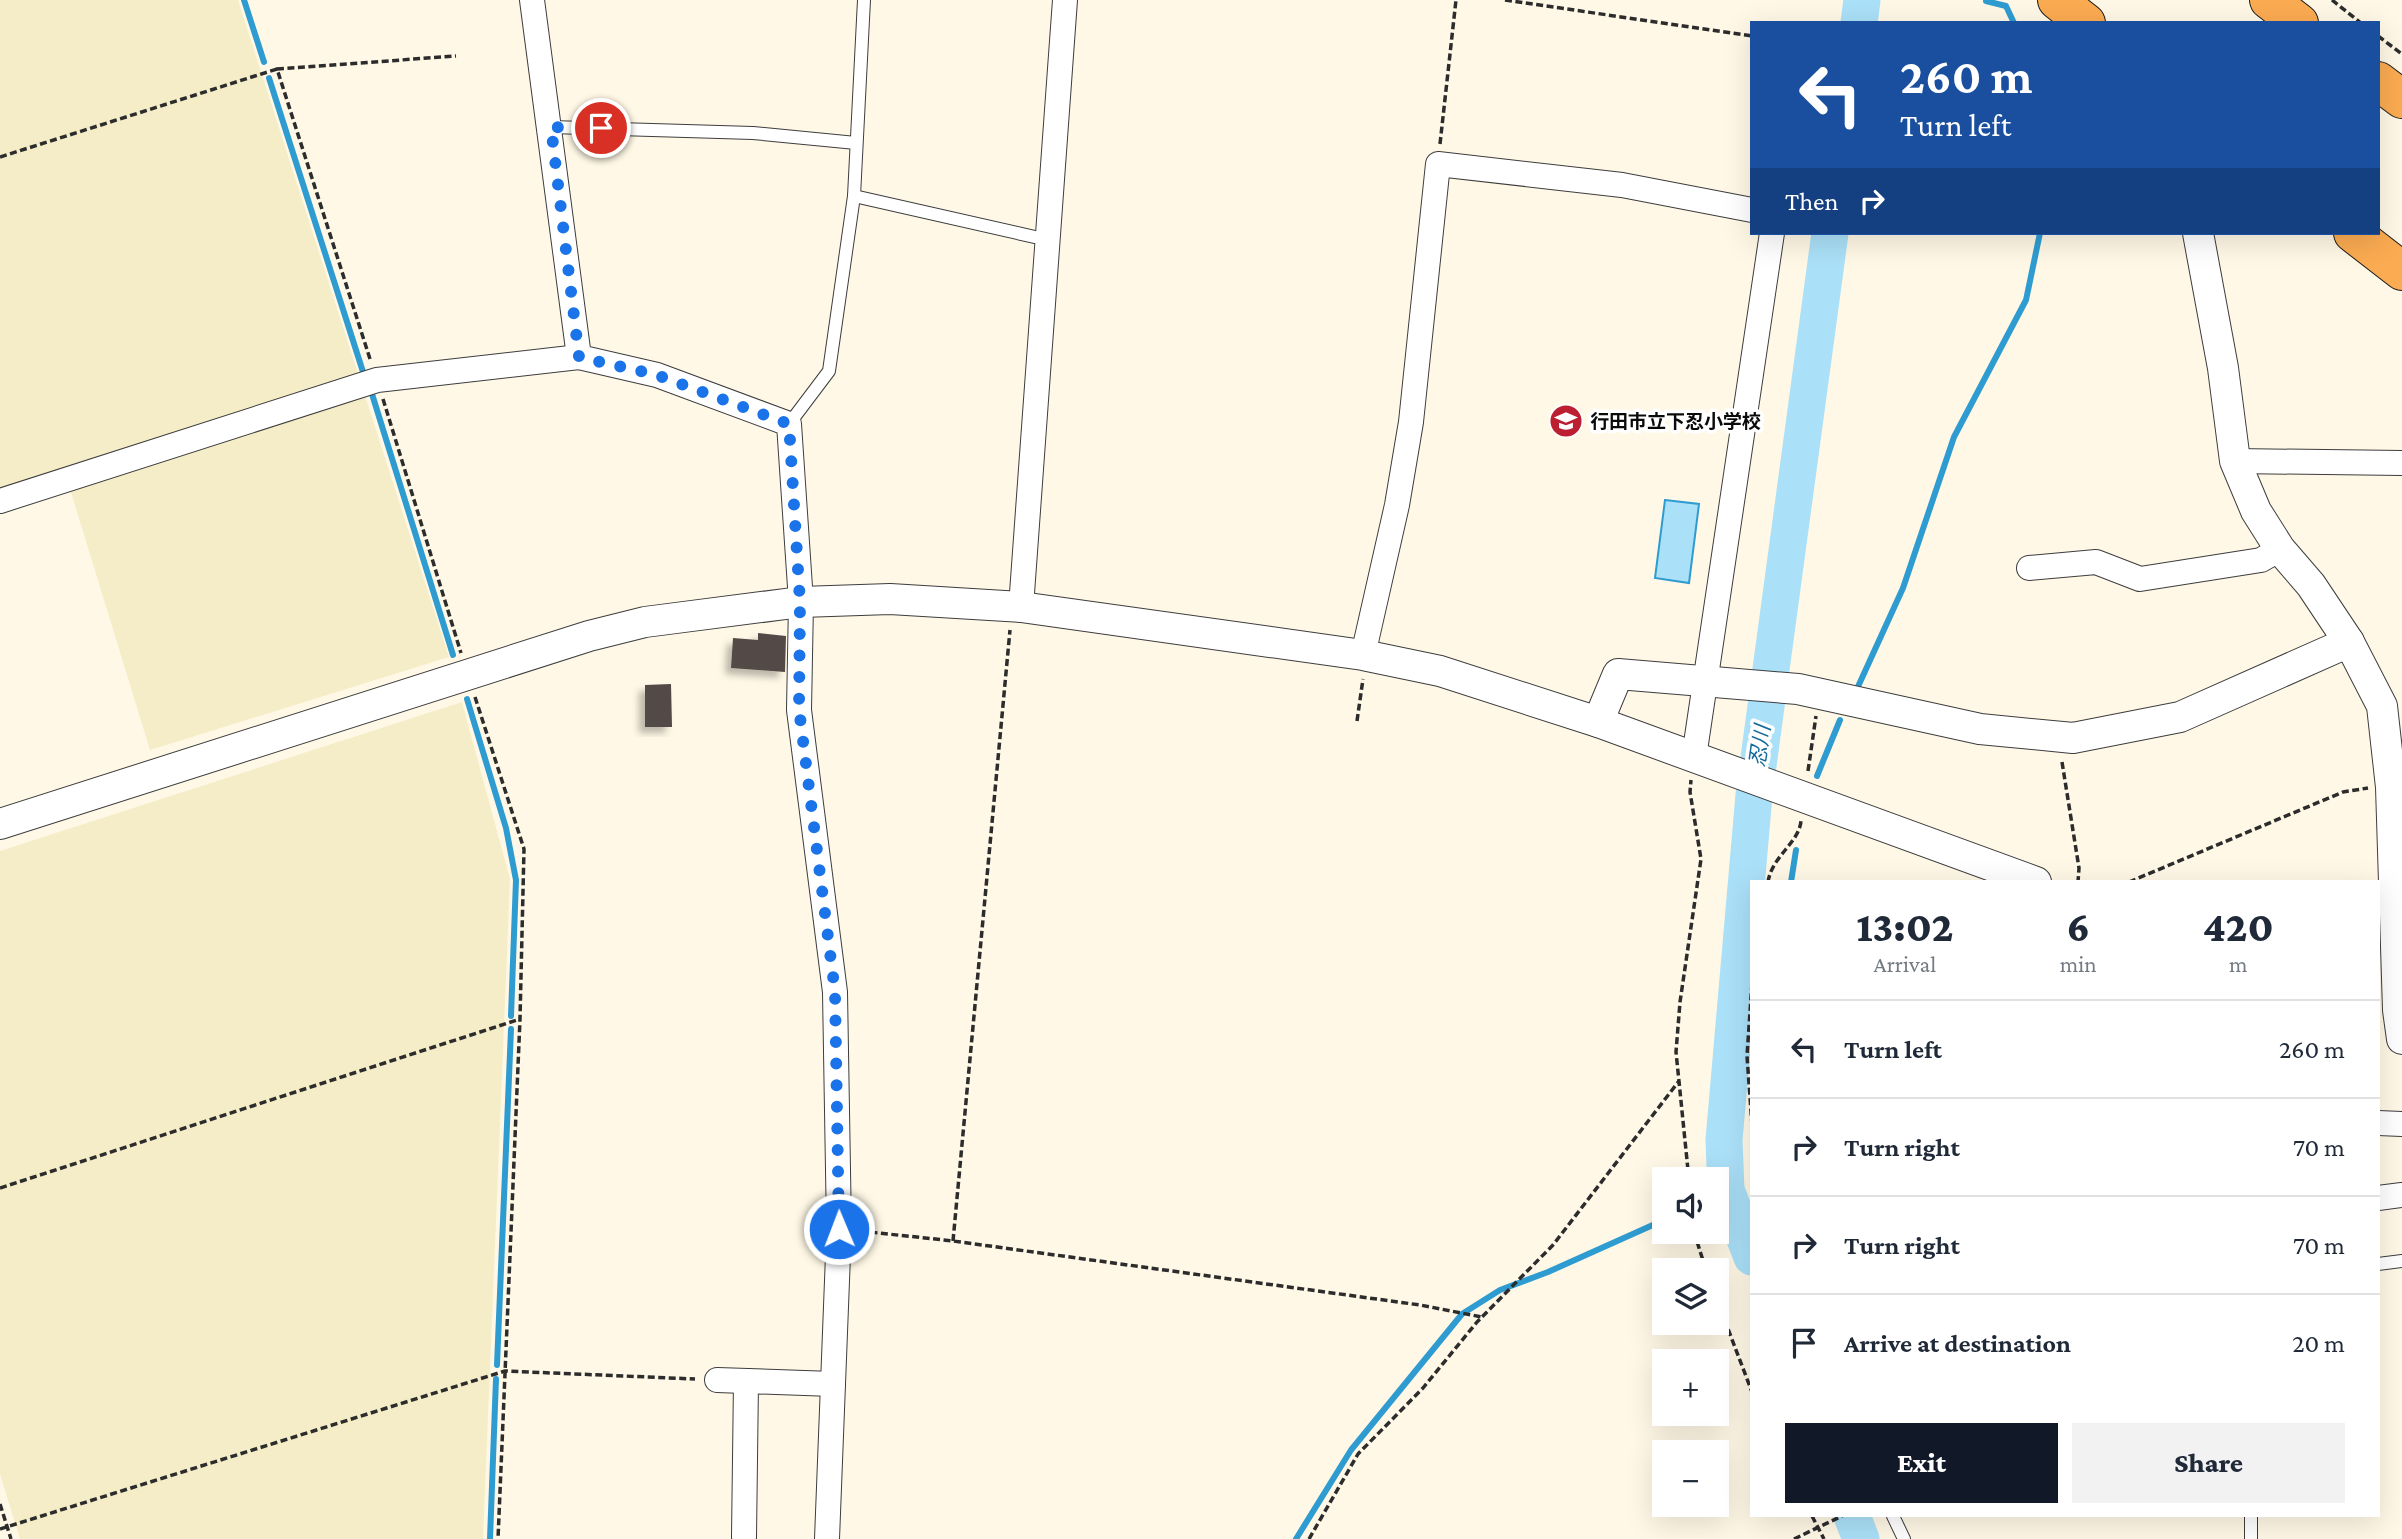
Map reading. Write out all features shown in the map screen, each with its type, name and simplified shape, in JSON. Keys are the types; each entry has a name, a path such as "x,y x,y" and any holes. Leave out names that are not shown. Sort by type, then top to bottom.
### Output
{"highway":[{"path":"2054,0 2082,21"},
{"path":"2269,0 2296,21"},
{"path":"2380,82 2402,99"},
{"path":"2356,235 2402,271"}],"street":[{"path":"532,0 551,127 579,357"},
{"path":"1016,607 1048,240 1065,0"},
{"path":"2052,21 2054,0"},
{"path":"1363,664 1397,505 1411,422 1438,164 1622,185 1750,210"},
{"path":"1694,757 1712,682 1772,235"},
{"path":"2198,235 2223,368 2235,461 2256,511 2280,549 2311,585 2349,642 2382,706 2391,785 2395,1016"},
{"path":"0,501 377,380 579,357 657,375 789,424 800,602 799,709 835,992 839,1229 827,1539"},
{"path":"2235,461 2402,463"},
{"path":"2029,568 2096,562 2140,579 2261,560 2280,549"},
{"path":"0,824 589,636 645,622 800,602 890,599 1016,607 1363,664 1440,671 1598,722 2031,880"},
{"path":"1598,722 1618,674 1798,689 1980,729 2073,738 2180,717 2349,642"},
{"path":"2380,1124 2402,1124"},
{"path":"2380,1198 2402,1195"},
{"path":"718,1380 833,1384"},
{"path":"744,1537 746,1381"}],"lane":[{"path":"789,424 829,371 854,196 864,0"},
{"path":"551,127 753,133 856,143"},
{"path":"854,196 1048,240"},
{"path":"2380,1264 2402,1261"},
{"path":"1893,1517 1904,1539"},
{"path":"2251,1517 2251,1539"}],"path":[{"path":"1438,164 1456,0"},
{"path":"1505,0 1750,36"},
{"path":"2332,0 2358,21"},
{"path":"2380,38 2402,54"},
{"path":"0,157 277,69 456,56"},
{"path":"277,69 524,849 520,1019 498,1539"},
{"path":"953,1241 1016,607"},
{"path":"1357,721 1363,664"},
{"path":"2057,736 2079,868 2078,880"},
{"path":"1688,1167 1676,1052 1680,1002 1701,859 1690,792 1694,757"},
{"path":"2134,880 2343,792 2391,785"},
{"path":"1768,880 1770,869"},
{"path":"1750,1012 1747,1056 1750,1097"},
{"path":"0,1188 520,1019"},
{"path":"1309,1539 1358,1454 1423,1388 1482,1317 1553,1245 1679,1081"},
{"path":"839,1229 953,1241 1420,1305 1482,1317"},
{"path":"1729,1332 1750,1387"},
{"path":"0,1529 505,1371 718,1380"},
{"path":"0,1504 11,1539"},
{"path":"1813,1517 1824,1539"},
{"path":"1794,1539 1840,1517"}],"shaded area":[{"path":"0,0 238,0 449,657 150,750 70,489 0,492"},
{"path":"462,702 510,879 483,1539 20,1539 0,1474 0,851"}],"water":[{"path":"1665,500 1699,504 1689,583 1655,578"}],"building":[{"path":"758,633 786,636 785,672 731,668 733,638 758,640"},
{"path":"671,684 672,727 645,727 645,685"}],"waterway":[{"path":"244,0 264,62"},
{"name":"忍川","path":"1859,21 1862,0"},
{"path":"1986,1 2006,6 2013,21"},
{"path":"269,78 364,375"},
{"name":"忍川","path":"1750,1252 1726,1190 1724,1140 1754,795 1830,235"},
{"path":"1856,691 1903,588 1954,437 2026,300 2040,235"},
{"path":"372,394 453,655"},
{"path":"467,699 506,828 516,880 511,1016"},
{"path":"1817,776 1840,720"},
{"path":"1791,880 1796,850"},
{"path":"497,1365 511,1029"},
{"path":"1296,1539 1351,1450 1462,1314 1500,1290 1548,1272 1652,1225"},
{"path":"490,1539 496,1379"},
{"name":"忍川","path":"1852,1517 1861,1539"}],"place":[{"name":"行田市立下忍小学校","path":"1566,421"}],"route":[{"path":"601,128 551,127 579,357 657,375 789,424 800,602 799,709 835,992 839,1229"}]}
